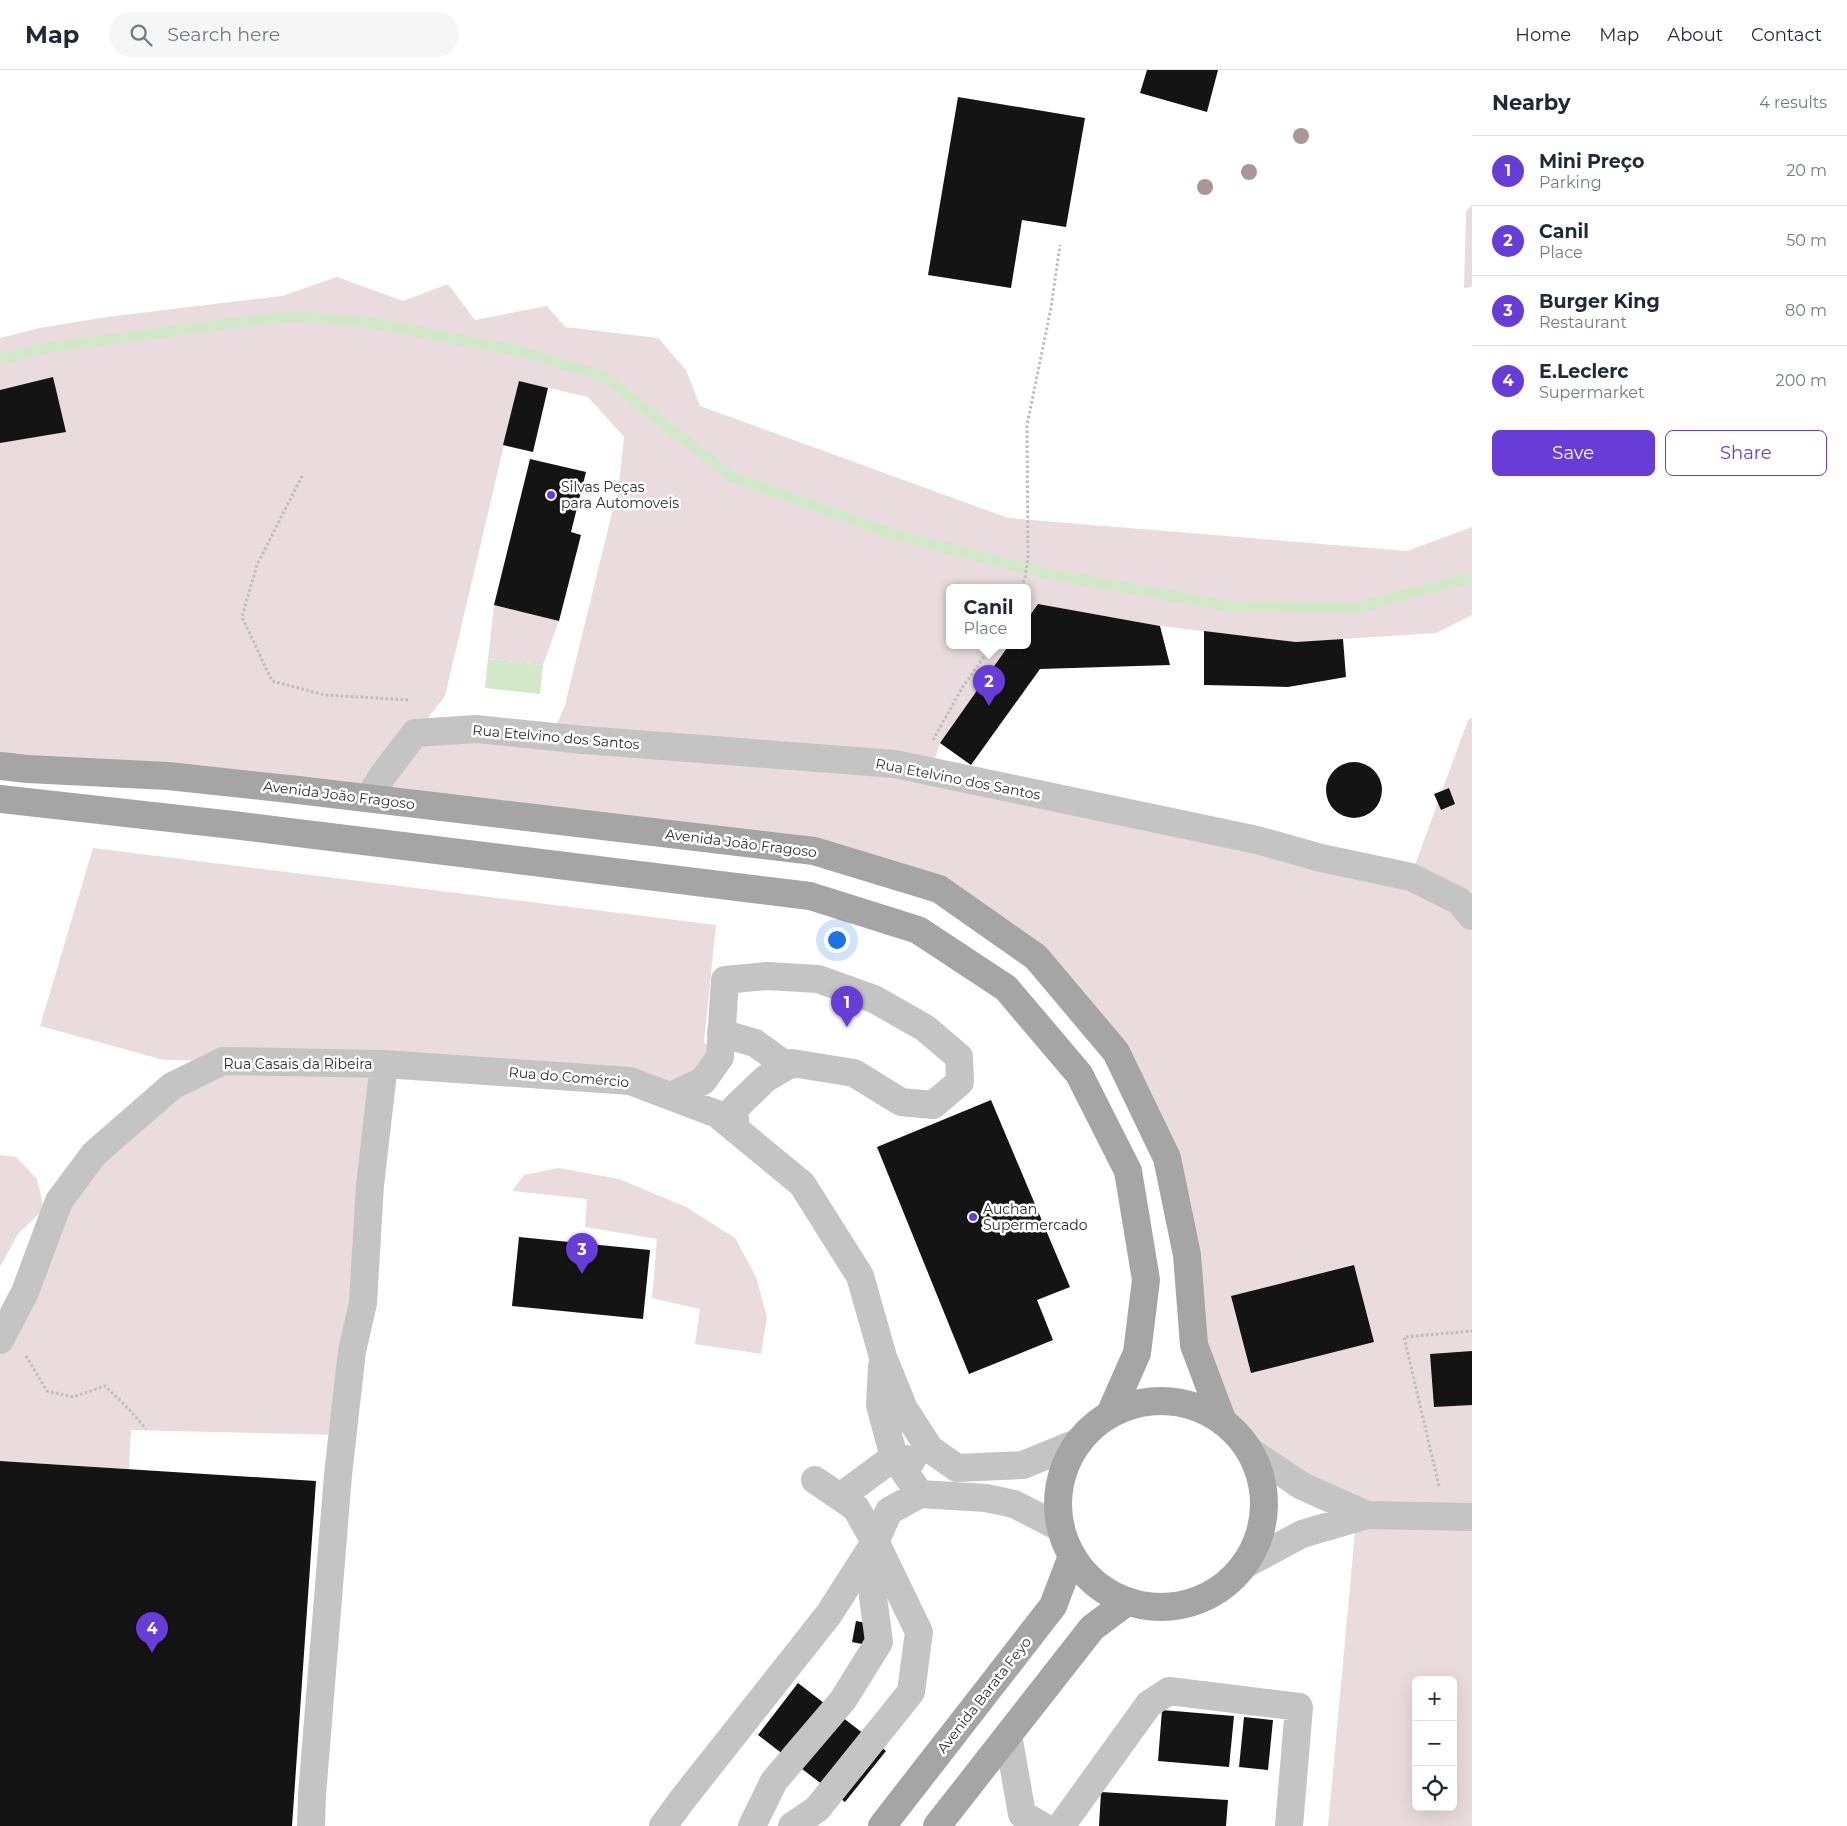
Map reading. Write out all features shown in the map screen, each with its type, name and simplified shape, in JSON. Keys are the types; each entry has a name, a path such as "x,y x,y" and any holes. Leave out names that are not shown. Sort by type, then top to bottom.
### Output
{"main road":[{"name":"Avenida João Fragoso","path":"0,766 168,776 814,851 938,889 1036,957 1116,1052 1167,1158 1187,1255 1194,1345 1224,1422"},
{"path":"0,799 223,824 810,896 918,930 1006,988 1079,1074 1128,1171 1146,1280 1137,1353 1110,1414"},
{"path":"1168,1401 1194,1407 1206,1411 1224,1422 1239,1435 1251,1452 1262,1480 1264,1510 1258,1539 1244,1565 1230,1580 1214,1592 1195,1601 1176,1606 1152,1606 1128,1601 1099,1586 1084,1572 1072,1556 1061,1528 1058,1498 1065,1468 1079,1442 1093,1427 1110,1414 1148,1402 1168,1401"},
{"name":"Avenida Barata Feyo","path":"882,1826 1053,1606 1072,1556"},
{"path":"937,1826 1092,1628 1128,1601"}],"street":[{"name":"Rua Etelvino dos Santos","path":"368,798 383,775 416,733 476,729 584,740 895,764 1257,840 1321,858 1411,877 1459,901 1472,916"},
{"path":"671,1096 703,1081 720,1057 725,980 766,976 818,979 874,999 925,1028 959,1057 960,1082 933,1105 901,1102 854,1073 792,1063 765,1079 734,1109 736,1130"},
{"path":"721,1033 755,1043 787,1066"},
{"name":"Rua Casais da Ribeira","path":"4,1334 25,1292 59,1201 94,1154 172,1086 223,1061 384,1064"},
{"path":"311,1826 338,1475 352,1351 363,1303 370,1185 384,1064"},
{"name":"Rua do Comércio","path":"384,1064 630,1081 717,1114 802,1184 860,1276 882,1357 904,1409 930,1450 957,1468"},
{"name":"Rua do Comércio","path":"882,1357 880,1405 894,1457 920,1494"},
{"path":"840,1497 894,1457 957,1468 1023,1465 1079,1442"},
{"path":"1251,1452 1302,1486 1367,1515"},
{"path":"792,1826 817,1809 911,1692 919,1632 875,1542 856,1508 815,1480"},
{"path":"663,1826 829,1614 875,1542 889,1511 920,1494 986,1498 1014,1504 1061,1528"},
{"path":"1244,1565 1302,1534 1367,1515 1459,1516"},
{"path":"752,1826 774,1781 843,1700 879,1642 873,1597 875,1542"},
{"path":"1061,1826 1149,1704 1169,1691 1299,1707 1289,1826"},
{"path":"1008,1735 1022,1814 1042,1826"}],"path":[{"path":"1022,584 1028,556 1027,425 1051,308 1060,245"},
{"path":"302,476 257,565 242,617 272,681 325,695 412,700"},
{"path":"916,768 962,688 989,649"},
{"path":"1459,1516 1404,1337 1472,1331"},
{"path":"4,1334 29,1360 47,1391 73,1397 105,1386 146,1429"}],"shaded area":[{"path":"1472,204 1472,287 1464,288 1466,212"},
{"path":"337,277 403,301 448,284 475,320 547,306 565,327 658,338 686,370 700,406 1008,518 1407,551 1472,527 1472,615 1436,633 1296,642 1160,626 1038,604 1031,614 1031,584 946,584 946,649 1006,649 940,743 931,771 1415,865 1468,720 1472,718 1472,1826 1328,1826 1355,1532 1251,1452 1239,1435 1223,1422 1187,1255 1116,1052 987,923 814,851 0,766 0,338 40,328 106,317 282,296","holes":["519,381 588,397 624,437 619,484 565,705 552,736 416,733 445,696"]},
{"path":"494,605 559,621 543,665 488,659"},
{"path":"488,659 543,665 540,694 485,688"},
{"path":"93,848 716,925 704,1042 720,1057 671,1096 384,1064 342,1435 131,1430 129,1469 0,1461 0,1340 59,1201 221,1061 164,1060 40,1026"},
{"path":"0,1155 16,1157 37,1179 44,1209 18,1234 0,1267"},
{"path":"559,1168 619,1179 686,1207 735,1238 756,1277 767,1317 761,1354 695,1344 700,1309 652,1298 657,1239 585,1227 587,1199 512,1191 524,1175"}],"building":[{"path":"1147,70 1218,70 1207,112 1140,93"},
{"path":"958,97 1085,118 1066,227 1022,220 1011,288 928,275"},
{"path":"53,377 66,432 0,443 0,390"},
{"name":"Silvas Peças para Automoveis","path":"519,381 548,388 533,452 503,445"},
{"path":"530,459 586,472 571,532 581,535 559,621 494,605"},
{"path":"1038,604 1160,626 1170,665 1040,669 971,765 940,743 1006,649 1031,649 1031,614"},
{"path":"1204,631 1296,642 1343,639 1346,677 1288,687 1204,685"},
{"path":"1348,762 1360,762 1370,766 1378,774 1382,790 1378,806 1370,814 1360,818 1348,818 1338,814 1330,806 1326,796 1326,784 1330,774 1338,766"},
{"path":"1449,788 1455,804 1441,810 1434,794"},
{"name":"Auchan Supermercado","path":"991,1100 1070,1287 1037,1300 1053,1340 969,1374 877,1147"},
{"path":"519,1237 650,1250 643,1319 512,1306"},
{"path":"1354,1265 1374,1342 1251,1373 1231,1296"},
{"path":"1472,1351 1472,1405 1434,1407 1430,1354"},
{"path":"0,1461 316,1481 292,1826 0,1826"},
{"path":"856,1621 871,1624 867,1645 852,1642"},
{"path":"798,1683 886,1751 845,1802 758,1735"},
{"path":"1162,1710 1234,1716 1229,1767 1158,1761"},
{"path":"1244,1717 1273,1720 1268,1770 1239,1767"},
{"path":"1101,1792 1228,1800 1226,1826 1099,1826"}],"waterway":[{"path":"0,359 45,348 288,316 368,322 518,351 603,376 731,476 892,534 1050,574 1229,606 1357,608 1472,577"}],"place":[{"name":"Silvas Peças para Automoveis","path":"551,495"},
{"name":"Canil","path":"989,706"},
{"name":"Mini Preço","path":"847,1027"},
{"name":"Auchan Supermercado","path":"973,1217"},
{"name":"Burger King","path":"582,1274"},
{"name":"E.Leclerc","path":"152,1653"}]}
